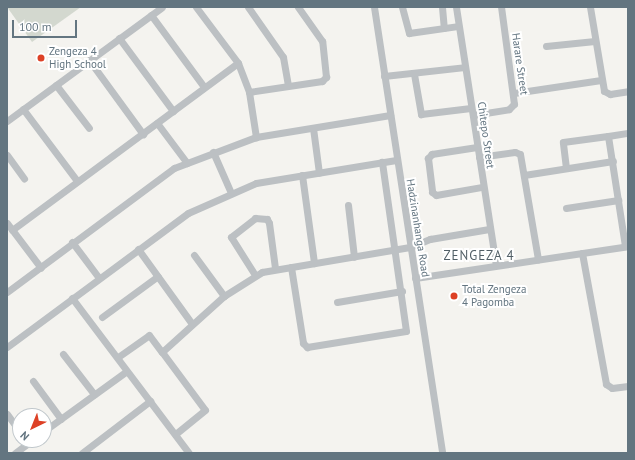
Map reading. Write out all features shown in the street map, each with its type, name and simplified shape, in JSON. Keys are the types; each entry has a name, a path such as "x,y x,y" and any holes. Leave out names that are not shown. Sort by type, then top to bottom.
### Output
{"street":[{"path":"7,121 162,7"},
{"path":"196,7 238,63 249,92 256,137"},
{"path":"248,7 283,57 288,86"},
{"path":"249,92 322,81 327,74 322,41 298,7"},
{"name":"Hadzinanhanga Road","path":"374,7 396,160 442,453"},
{"path":"402,7 409,33 458,26"},
{"path":"442,7 444,28"},
{"name":"Chitepo Street","path":"456,7 479,157 482,187 496,265"},
{"name":"Harare Street","path":"414,74 421,114 509,109 514,104 514,93 501,7"},
{"path":"590,7 601,80 607,94 628,91"},
{"path":"151,15 204,87"},
{"path":"119,38 173,111"},
{"path":"546,46 595,41"},
{"path":"89,60 142,134"},
{"path":"12,230 238,63"},
{"path":"384,76 414,74 465,67"},
{"path":"514,93 601,80"},
{"path":"56,84 90,128"},
{"path":"23,109 77,181"},
{"path":"7,292 41,268 72,242 174,168 256,137 390,115"},
{"path":"157,123 187,163"},
{"path":"312,128 319,173"},
{"path":"566,168 564,142 628,133"},
{"path":"415,278 626,246 608,136"},
{"path":"477,147 432,154 428,158 432,192 436,195 482,187"},
{"path":"213,152 231,193"},
{"path":"479,157 518,153 521,156 538,259"},
{"path":"7,155 24,178"},
{"path":"7,347 188,213 256,183 396,160"},
{"path":"524,175 613,161"},
{"path":"291,266 303,343 307,347 406,331 402,290 382,162"},
{"path":"302,175 314,262"},
{"path":"566,208 618,200"},
{"path":"348,204 354,257"},
{"path":"255,275 231,237 255,218 267,218 275,268"},
{"path":"7,223 41,268"},
{"path":"162,352 224,296 255,275 275,268 354,257 410,247 430,239 489,229"},
{"path":"72,242 99,278"},
{"path":"138,249 192,324"},
{"path":"582,252 606,384 612,388 628,386"},
{"path":"194,255 224,296"},
{"path":"102,317 158,276"},
{"path":"337,302 402,290"},
{"path":"72,298 189,453"},
{"path":"118,357 149,335 205,410 203,414 175,434"},
{"path":"63,354 94,394"},
{"path":"52,425 127,371"},
{"path":"33,381 61,419"},
{"path":"82,453 150,401"}],"shaded area":[{"path":"7,7 81,7 32,42"}],"place":[{"name":"Zengeza 4 High School","path":"41,58"},
{"name":"Total Zengeza 4 Pagomba","path":"454,296"}],"district":[{"name":"ZENGEZA 4","path":"479,256"}]}
